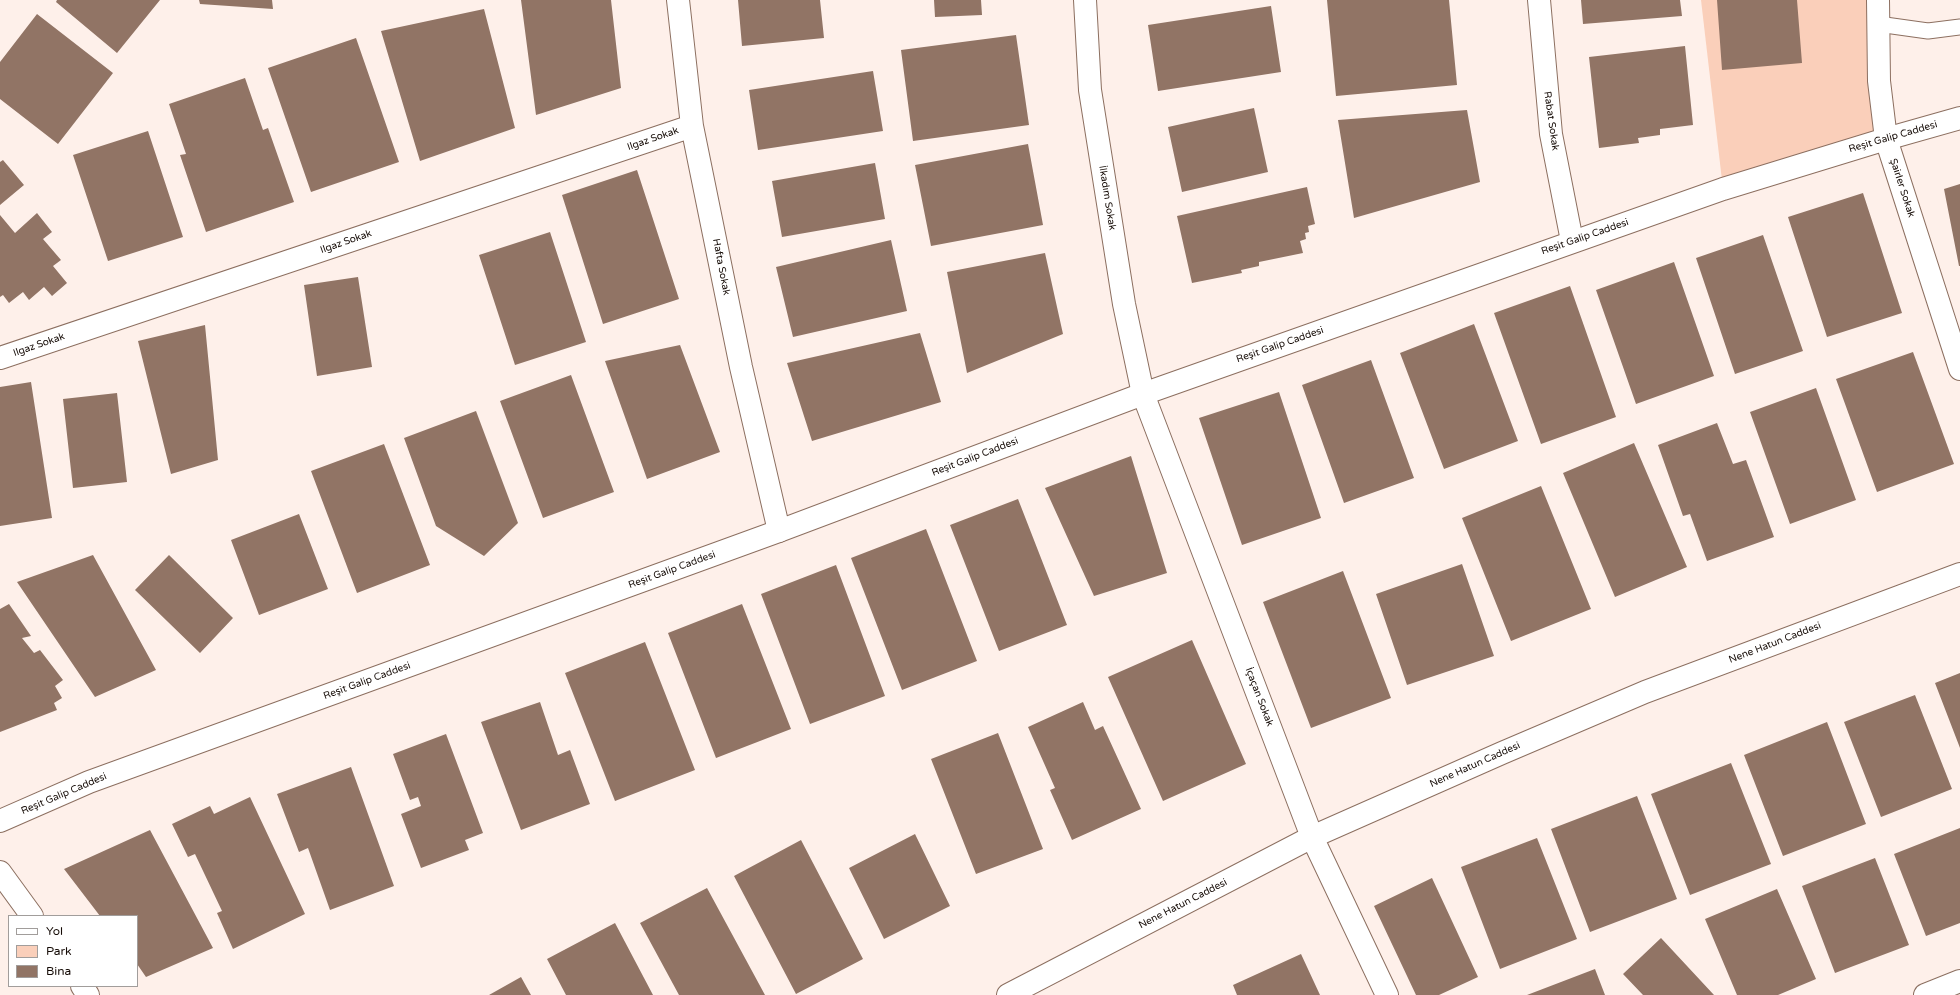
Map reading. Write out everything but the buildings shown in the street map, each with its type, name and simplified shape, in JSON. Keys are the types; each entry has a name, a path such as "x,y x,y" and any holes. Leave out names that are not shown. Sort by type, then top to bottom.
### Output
{"main road":[{"name":"Hafta Sokak","path":"678,0 692,126 741,367 779,531"},
{"name":"İlkadım Sokak","path":"1085,0 1090,90 1124,304 1143,394"},
{"name":"Rabat Sokak","path":"1539,0 1551,134 1572,242"},
{"name":"Şairler Sokak","path":"1878,0 1879,81 1886,139 1960,369"},
{"name":"Reşit Galip Caddesi","path":"0,821 97,780 779,531 1143,394 1723,189 1960,118"},
{"name":"Ilgaz Sokak","path":"0,358 692,126"},
{"name":"İçaçan Sokak","path":"1143,394 1312,837 1388,995"},
{"name":"Nene Hatun Caddesi","path":"1008,995 1312,837 1502,752 1645,692 1960,574"},
{"path":"0,872 31,915"},
{"path":"1925,995 1960,981"}],"lane":[{"path":"1878,24 1928,31 1960,27"}],"green space":[{"path":"1701,0 1878,0 1886,139 1723,189"}]}
